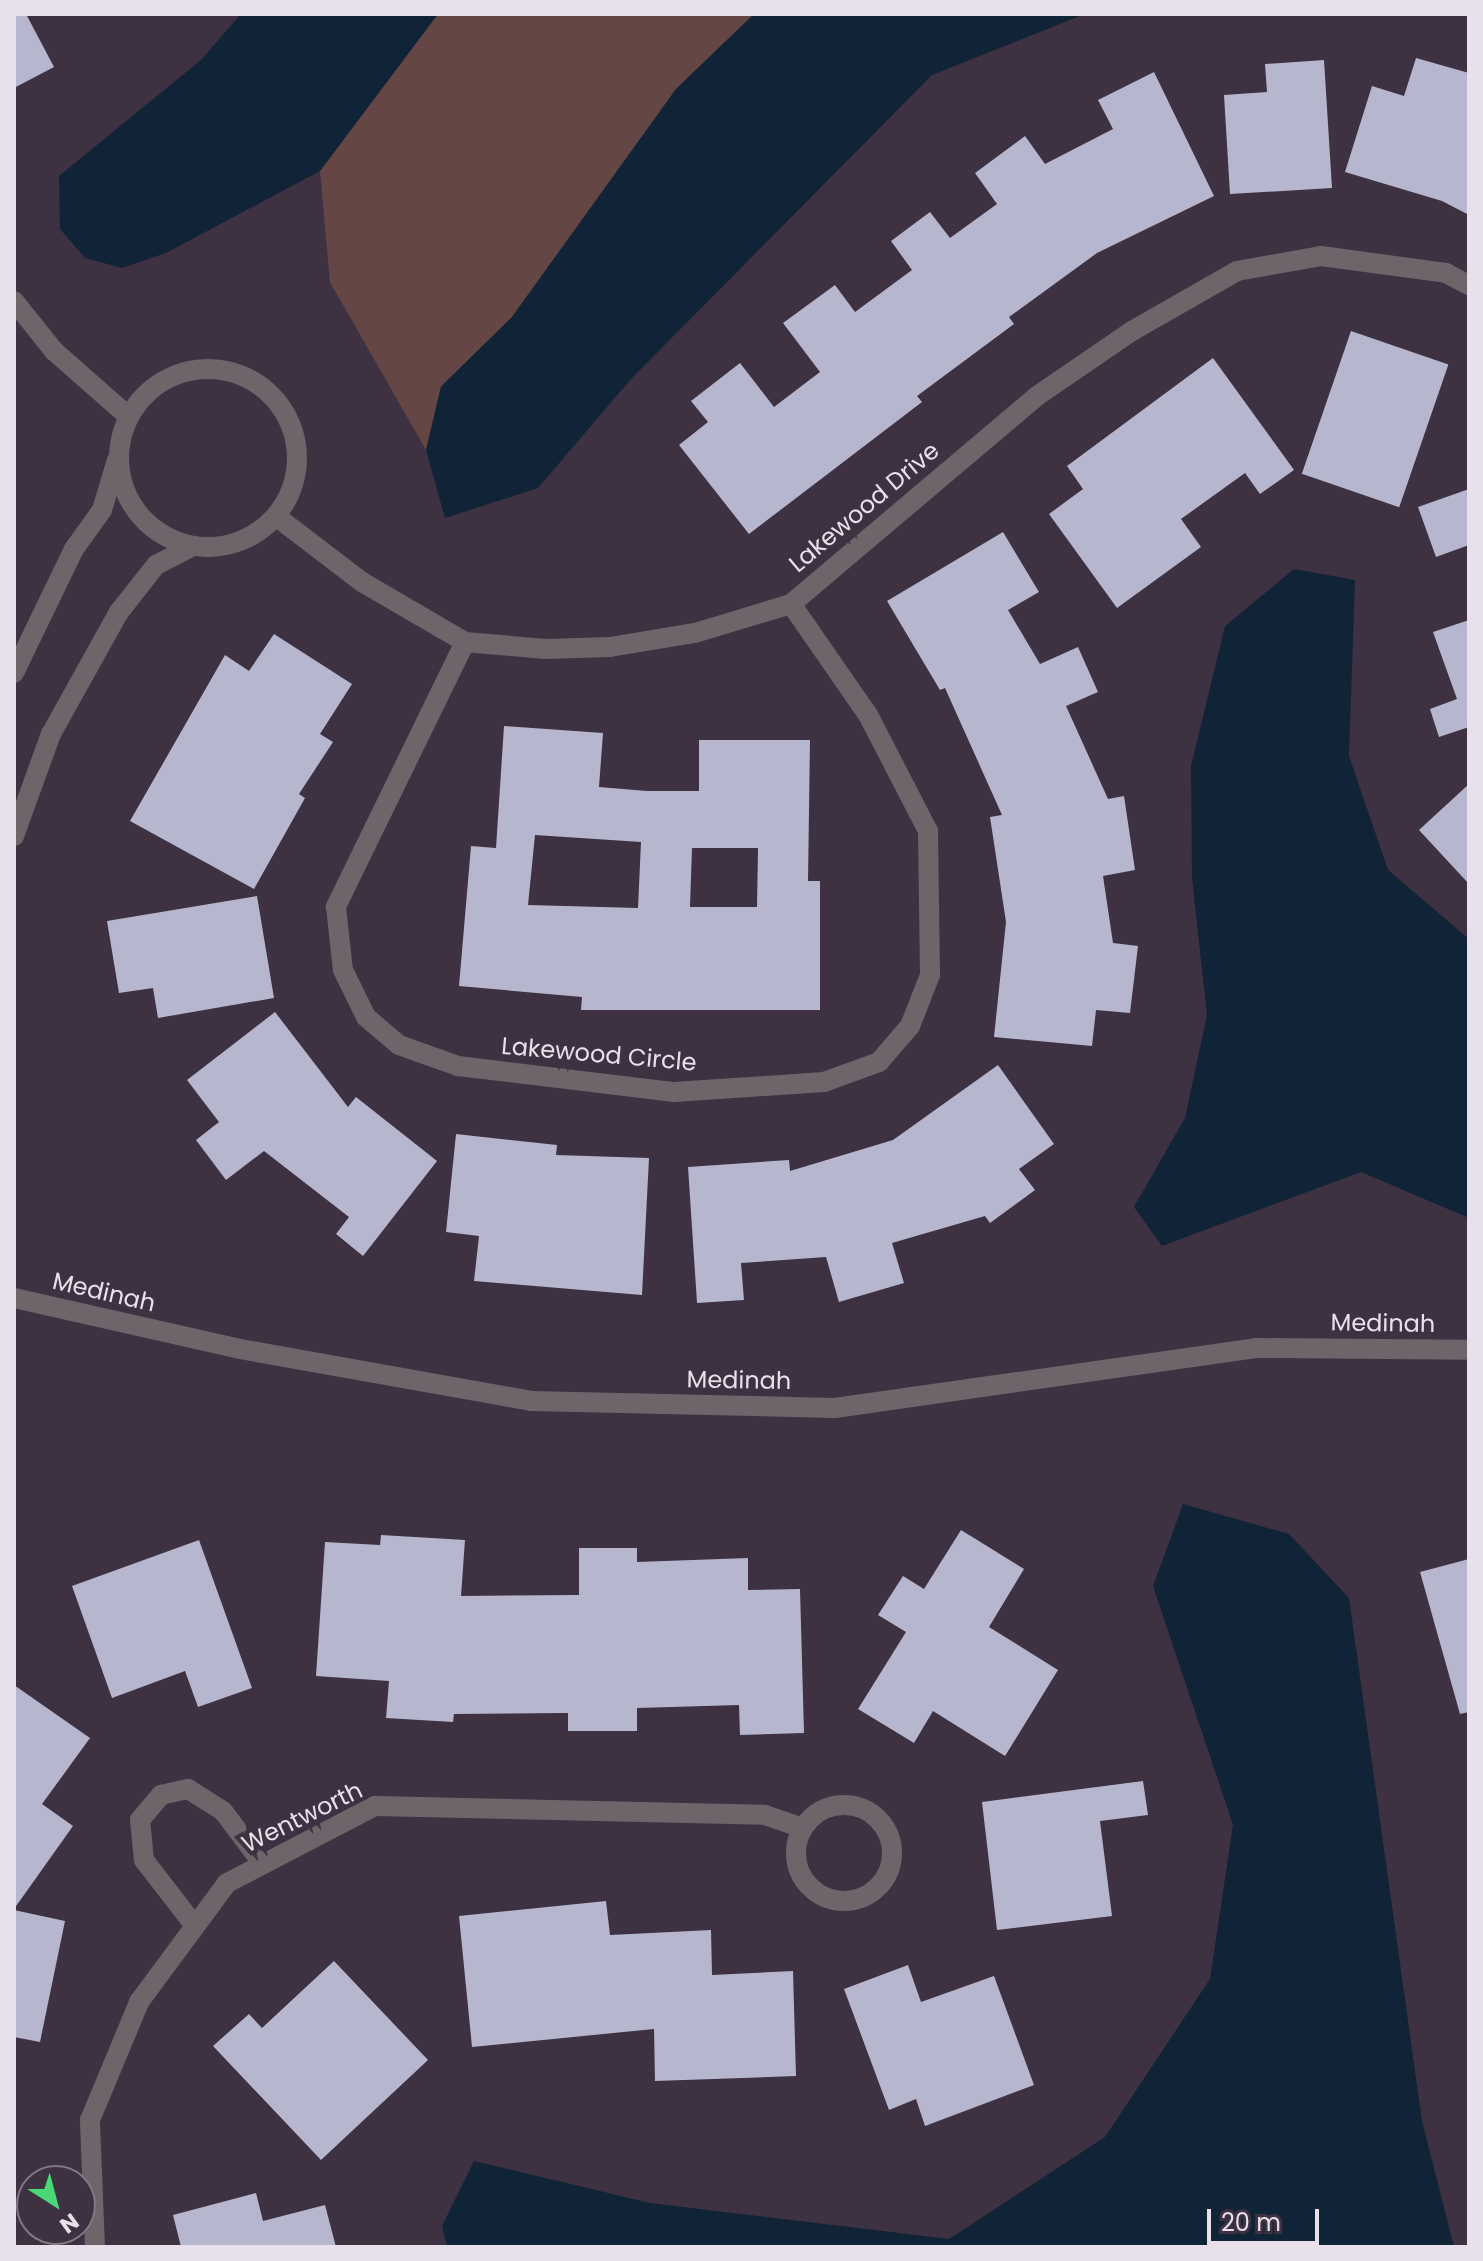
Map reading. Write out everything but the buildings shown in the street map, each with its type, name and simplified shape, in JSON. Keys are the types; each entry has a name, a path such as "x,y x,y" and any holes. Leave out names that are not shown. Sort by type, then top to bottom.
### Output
{"street":[{"name":"Lakewood Drive","path":"277,517 362,582 465,642 546,649 610,647 695,633 791,604 1037,396 1132,331 1237,271 1321,256 1446,273 1469,285"},
{"path":"14,301 54,351 129,417"},
{"path":"14,673 74,549 102,510 129,417 140,399 181,373 216,369 258,384 279,403 292,429 297,458 292,488 277,517 243,540 193,546 156,565 119,612 51,734 14,836"},
{"path":"118,457 136,512 161,534 193,546"},
{"name":"Lakewood Circle","path":"465,642 336,907 343,970 366,1017 399,1045 458,1066 674,1092 824,1082 879,1062 910,1026 930,975 928,831 868,715 791,604"},
{"name":"Medinah","path":"14,1298 240,1349 531,1401 835,1408 1256,1348 1469,1350"},
{"path":"195,1926 144,1860 140,1820 161,1795 188,1789 223,1811 263,1864"},
{"name":"Wentworth","path":"95,2247 90,2120 139,2002 227,1883 375,1806 765,1815 803,1828"},
{"path":"833,1807 869,1812 891,1841 885,1878 856,1900 837,1901 819,1895 797,1865 803,1828 833,1807"}],"shaded area":[{"path":"438,14 754,14 676,89 512,317 441,386 426,450 330,282 320,171"}],"water":[{"path":"241,14 438,14 320,171 166,253 122,268 85,258 60,229 59,176 201,60"},
{"path":"754,14 1085,14 932,75 631,379 538,488 445,518 426,450 441,387 512,317 676,89"},
{"path":"1294,569 1355,580 1349,756 1388,870 1469,939 1469,1218 1361,1172 1162,1246 1134,1207 1185,1118 1207,1015 1192,878 1191,766 1225,626"},
{"path":"1183,1504 1289,1534 1349,1598 1422,2121 1454,2247 447,2247 442,2226 474,2161 650,2203 949,2239 1105,2137 1210,1979 1233,1825 1153,1586"}]}
